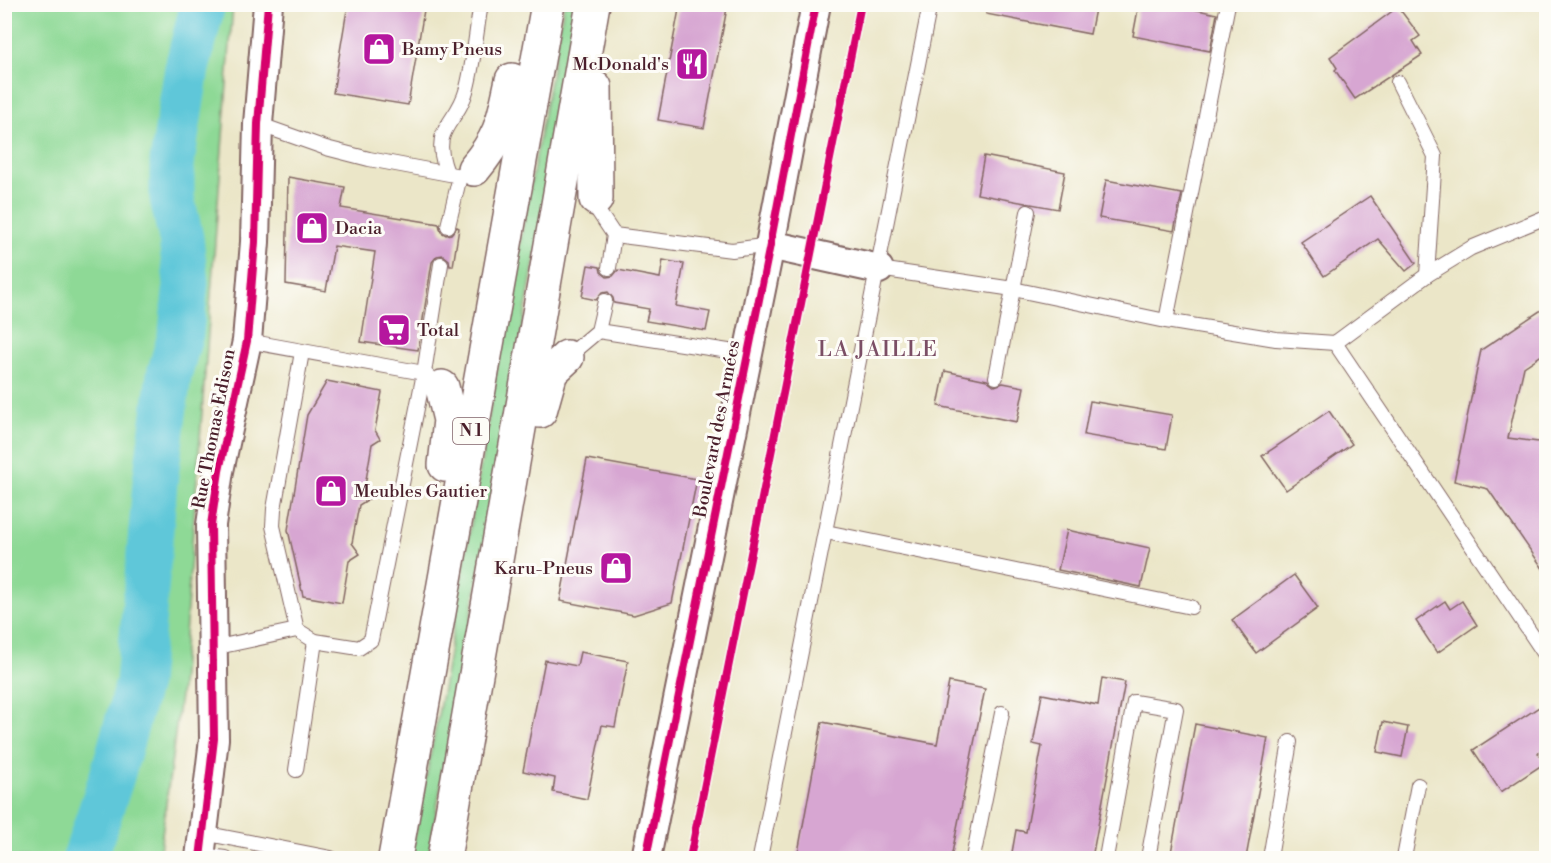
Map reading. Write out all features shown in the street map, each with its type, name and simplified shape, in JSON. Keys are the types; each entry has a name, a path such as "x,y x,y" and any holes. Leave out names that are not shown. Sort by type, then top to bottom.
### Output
{"highway":[{"path":"460,173 490,149 502,125 526,4"},
{"name":"N 1","path":"395,858 548,4"},
{"path":"595,4 596,199"},
{"path":"444,858 595,4"},
{"path":"473,693 547,382 551,372 567,357"},
{"path":"425,693 442,486 450,420 433,380"},
{"path":"389,858 407,787"}],"street":[{"name":"Rue Thomas Edison","path":"207,851 214,739 211,525 219,471 247,341 255,242 258,124 268,4"},
{"name":"Boulevard des Armées","path":"646,858 770,245 816,4"},
{"path":"770,245 879,269"}],"lane":[{"path":"460,173 440,150 442,134 467,88 481,4"},
{"path":"760,858 930,4"},
{"path":"1166,321 1228,4"},
{"path":"1398,82 1435,156 1427,275"},
{"path":"258,124 326,148 369,159 460,173"},
{"path":"448,226 460,173"},
{"path":"596,199 598,211 614,235 609,268"},
{"path":"996,377 1029,212"},
{"path":"879,269 1013,289 1166,321 1276,339 1335,343 1427,275 1471,248 1546,217"},
{"path":"614,235 732,250 770,245"},
{"path":"213,648 297,630 315,641 359,648 371,640 433,380 441,264"},
{"path":"567,357 598,330 605,301"},
{"path":"598,330 748,354"},
{"path":"247,341 433,380"},
{"path":"1335,343 1546,656"},
{"path":"297,630 273,526 274,509 302,352"},
{"path":"826,532 1191,607"},
{"path":"296,770 315,641"},
{"path":"1106,858 1134,702 1176,709 1148,858"},
{"path":"973,858 1002,713"},
{"path":"1270,858 1290,742"},
{"path":"1404,858 1418,785"},
{"path":"207,851 331,858"}],"green space":[{"path":"5,4 233,5 181,688 159,858 5,858"},
{"path":"564,5 580,5 428,858 411,858 444,683 500,351"}],"building":[{"name":"Bamy Pneus","path":"348,4 425,4 408,105 333,93"},
{"name":"McDonald's","path":"680,4 710,4 727,8 704,128 658,120"},
{"path":"987,4 1096,4 1090,34 986,14"},
{"path":"1139,4 1168,4 1217,14 1210,51 1133,36"},
{"path":"1398,7 1420,36 1413,41 1422,55 1355,99 1335,70 1337,68 1330,57"},
{"path":"984,156 1065,172 1058,209 977,194"},
{"path":"288,177 345,187 341,208 439,224 441,232 446,235 451,234 457,227 459,228 453,266 450,266 449,260 443,255 437,256 432,262 418,350 361,342 375,252 334,246 326,291 286,284"},
{"path":"1106,180 1182,194 1174,231 1099,218"},
{"path":"1370,196 1416,263 1406,271 1378,239 1324,276 1301,242"},
{"path":"663,260 684,264 676,306 710,312 706,331 646,321 649,309 614,303 608,292 602,293 596,300 582,297 588,265 600,267 601,272 607,277 613,276 618,270 660,278"},
{"path":"1546,307 1546,352 1524,367 1508,438 1546,443 1546,573 1488,489 1454,481 1481,350"},
{"path":"945,371 987,380 995,386 1003,383 1024,387 1017,422 938,406"},
{"name":"Meubles Gautier","path":"327,381 382,392 375,430 380,439 372,444 365,486 372,497 359,505 352,543 360,554 349,561 342,603 303,596 288,530 307,415"},
{"path":"1090,401 1172,415 1166,449 1084,435"},
{"path":"1329,411 1352,444 1286,490 1262,456"},
{"name":"Karu-Pneus","path":"587,459 697,479 672,603 634,615 560,601"},
{"path":"1067,530 1150,548 1141,587 1058,570"},
{"path":"1294,575 1318,608 1256,653 1232,620"},
{"path":"1445,601 1450,609 1462,601 1477,625 1437,653 1416,621"},
{"path":"580,652 628,661 615,727 602,725 587,799 553,792 555,778 523,771 545,660 577,666"},
{"path":"1102,678 1125,682 1092,858 1011,858 1016,830 1026,832 1042,746 1033,744 1042,694 1098,705"},
{"path":"949,682 985,689 951,858 916,858 888,853 887,858 797,858 822,722 937,744"},
{"path":"1539,707 1546,720 1546,748 1538,753 1545,763 1501,792 1473,750"},
{"path":"1383,722 1408,727 1402,757 1377,752"},
{"path":"1195,724 1268,738 1246,858 1170,858"}],"waterway":[{"path":"85,858 112,776 138,683 155,483 169,375 181,333 186,283 181,238 172,198 172,162 187,68 203,4"}],"cycle path":[{"path":"200,858 214,739 211,525 219,471 247,341 255,242 258,124 268,4"},
{"path":"646,858 770,245 816,4"},
{"path":"690,858 861,4"}],"place":[{"name":"Bamy Pneus","path":"379,49"},
{"name":"McDonald's","path":"692,64"},
{"name":"Dacia","path":"312,228"},
{"name":"Total","path":"394,330"},
{"name":"Meubles Gautier","path":"331,491"},
{"name":"Karu-Pneus","path":"616,568"}],"district":[{"name":"LA JAILLE","path":"878,350"}]}
